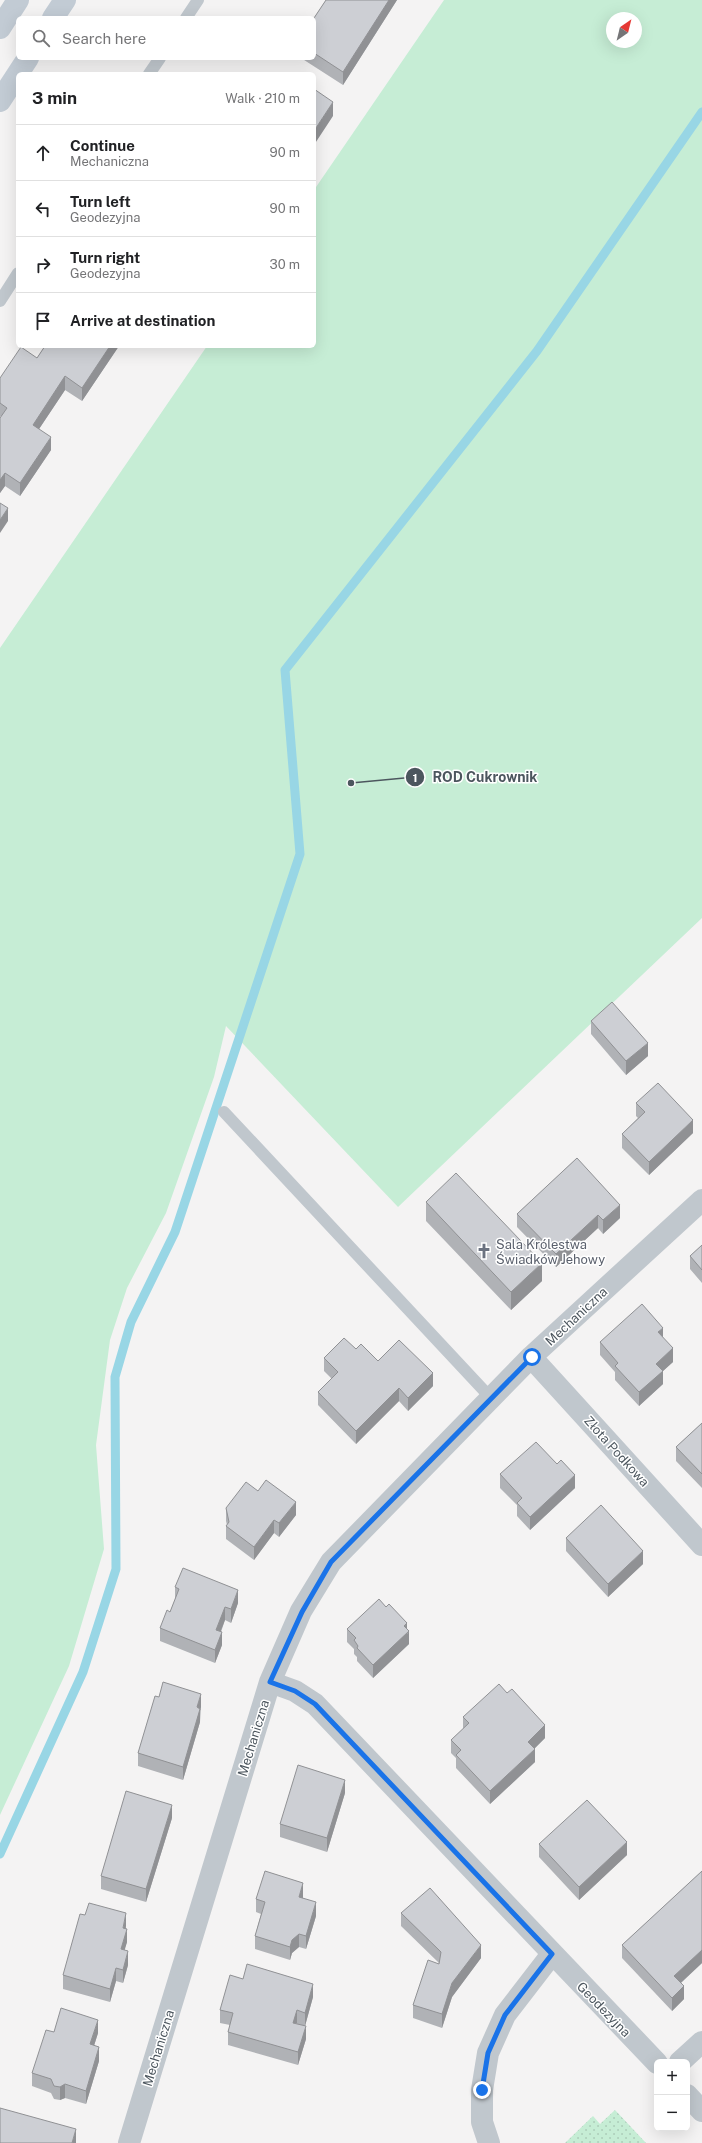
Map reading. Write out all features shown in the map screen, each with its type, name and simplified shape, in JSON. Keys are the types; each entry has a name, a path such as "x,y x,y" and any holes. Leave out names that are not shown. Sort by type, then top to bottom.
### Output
{"main road":[{"path":"0,28 18,0"},
{"path":"54,16 65,0"},
{"path":"19,72 27,60"},
{"path":"0,101 16,76"}],"street":[{"name":"Mechaniczna","path":"129,2143 270,1682 302,1612 331,1562 490,1397 702,1200"},
{"name":"Złota Podkowa","path":"532,1357 702,1546"},
{"name":"Geodezyjna","path":"270,1682 295,1691 315,1704 654,2060"},
{"path":"489,2143 482,2122 482,2090 488,2053 505,2015 552,1954"},
{"path":"683,2059 702,2042"},
{"path":"690,2098 702,2111"}],"lane":[{"path":"187,16 198,0"},
{"path":"150,72 159,60"},
{"path":"0,301 16,276"},
{"path":"224,1112 490,1397"}],"green space":[{"path":"444,0 702,0 702,918 398,1207 226,1026 214,1077 166,1213 127,1288 110,1340 96,1445 104,1549 69,1666 0,1815 0,648 206,348 316,348 316,187"},
{"path":"615,2110 646,2143 565,2143 593,2116 600,2124"}],"building":[{"path":"326,0 389,0 343,72 316,54 315,16"},
{"path":"316,90 333,102 316,128"},
{"path":"20,348 37,358 44,348 109,348 82,388 65,376 33,425 51,437 20,483 5,473 0,480 0,418 7,408 0,403 0,378"},
{"path":"0,503 8,508 0,520"},
{"path":"612,1002 648,1043 626,1061 591,1021"},
{"path":"658,1083 693,1120 649,1162 622,1134 645,1112 636,1103"},
{"path":"577,1158 620,1205 603,1220 598,1215 556,1254 517,1214"},
{"name":"Sala Królestwa Świadków Jehowy","path":"456,1173 542,1263 511,1292 426,1202"},
{"path":"702,1245 702,1270 690,1256"},
{"path":"642,1304 663,1328 658,1332 673,1348 656,1364 663,1371 639,1392 615,1366 618,1363 600,1342"},
{"path":"344,1338 356,1349 361,1344 378,1361 399,1340 433,1373 408,1398 399,1388 356,1431 318,1392 338,1372 324,1358"},
{"path":"702,1423 702,1474 676,1447"},
{"path":"536,1442 557,1464 561,1460 575,1475 530,1517 517,1503 522,1498 500,1474"},
{"path":"266,1480 296,1502 279,1523 274,1520 254,1547 226,1526 229,1522 226,1508 246,1482 258,1491"},
{"path":"601,1505 643,1551 608,1584 566,1538"},
{"path":"183,1568 238,1590 231,1609 225,1607 216,1630 222,1632 215,1650 160,1628 167,1610 170,1612 179,1589 175,1587"},
{"path":"379,1599 386,1607 389,1604 407,1623 404,1626 409,1631 373,1665 357,1648 358,1646 354,1640 356,1638 347,1629"},
{"path":"163,1682 201,1694 197,1707 200,1709 183,1767 138,1753 155,1696 159,1697"},
{"path":"499,1684 507,1693 512,1689 545,1725 528,1742 535,1749 490,1791 456,1755 461,1750 451,1740 469,1723 463,1717"},
{"path":"298,1765 345,1780 327,1838 280,1824"},
{"path":"126,1791 172,1805 146,1889 101,1876"},
{"path":"587,1800 627,1842 579,1887 539,1844"},
{"path":"265,1871 303,1883 299,1897 316,1902 306,1936 299,1934 292,1940 290,1947 255,1936 265,1902 256,1899"},
{"path":"702,1871 702,1950 674,1976 684,1986 672,1998 622,1945"},
{"path":"430,1888 481,1945 452,1983 442,2014 413,2005 428,1960 439,1964 441,1952 401,1913"},
{"path":"89,1903 126,1913 123,1928 127,1929 121,1949 128,1951 123,1970 116,1968 110,1989 63,1975 80,1914 85,1915"},
{"path":"247,1964 313,1984 305,2013 297,2010 293,2023 306,2026 298,2052 228,2032 233,2013 220,2010 230,1975 243,1979"},
{"path":"61,2008 98,2020 90,2044 99,2047 86,2091 65,2084 60,2087 54,2086 51,2079 32,2073 46,2030 54,2032"},
{"path":"0,2108 76,2129 72,2143 0,2143"}],"waterway":[{"path":"0,1854 83,1672 116,1569 115,1377 131,1322 175,1232 300,854 285,670 537,351 702,112"}],"place":[{"name":"ROD Cukrownik","path":"351,783"},
{"name":"Sala Królestwa Świadków Jehowy","path":"484,1251"}],"route":[{"path":"482,2090 488,2053 505,2015 530,1980 552,1954 315,1704 295,1691 270,1682 302,1612 331,1562 474,1414 532,1357"}]}
